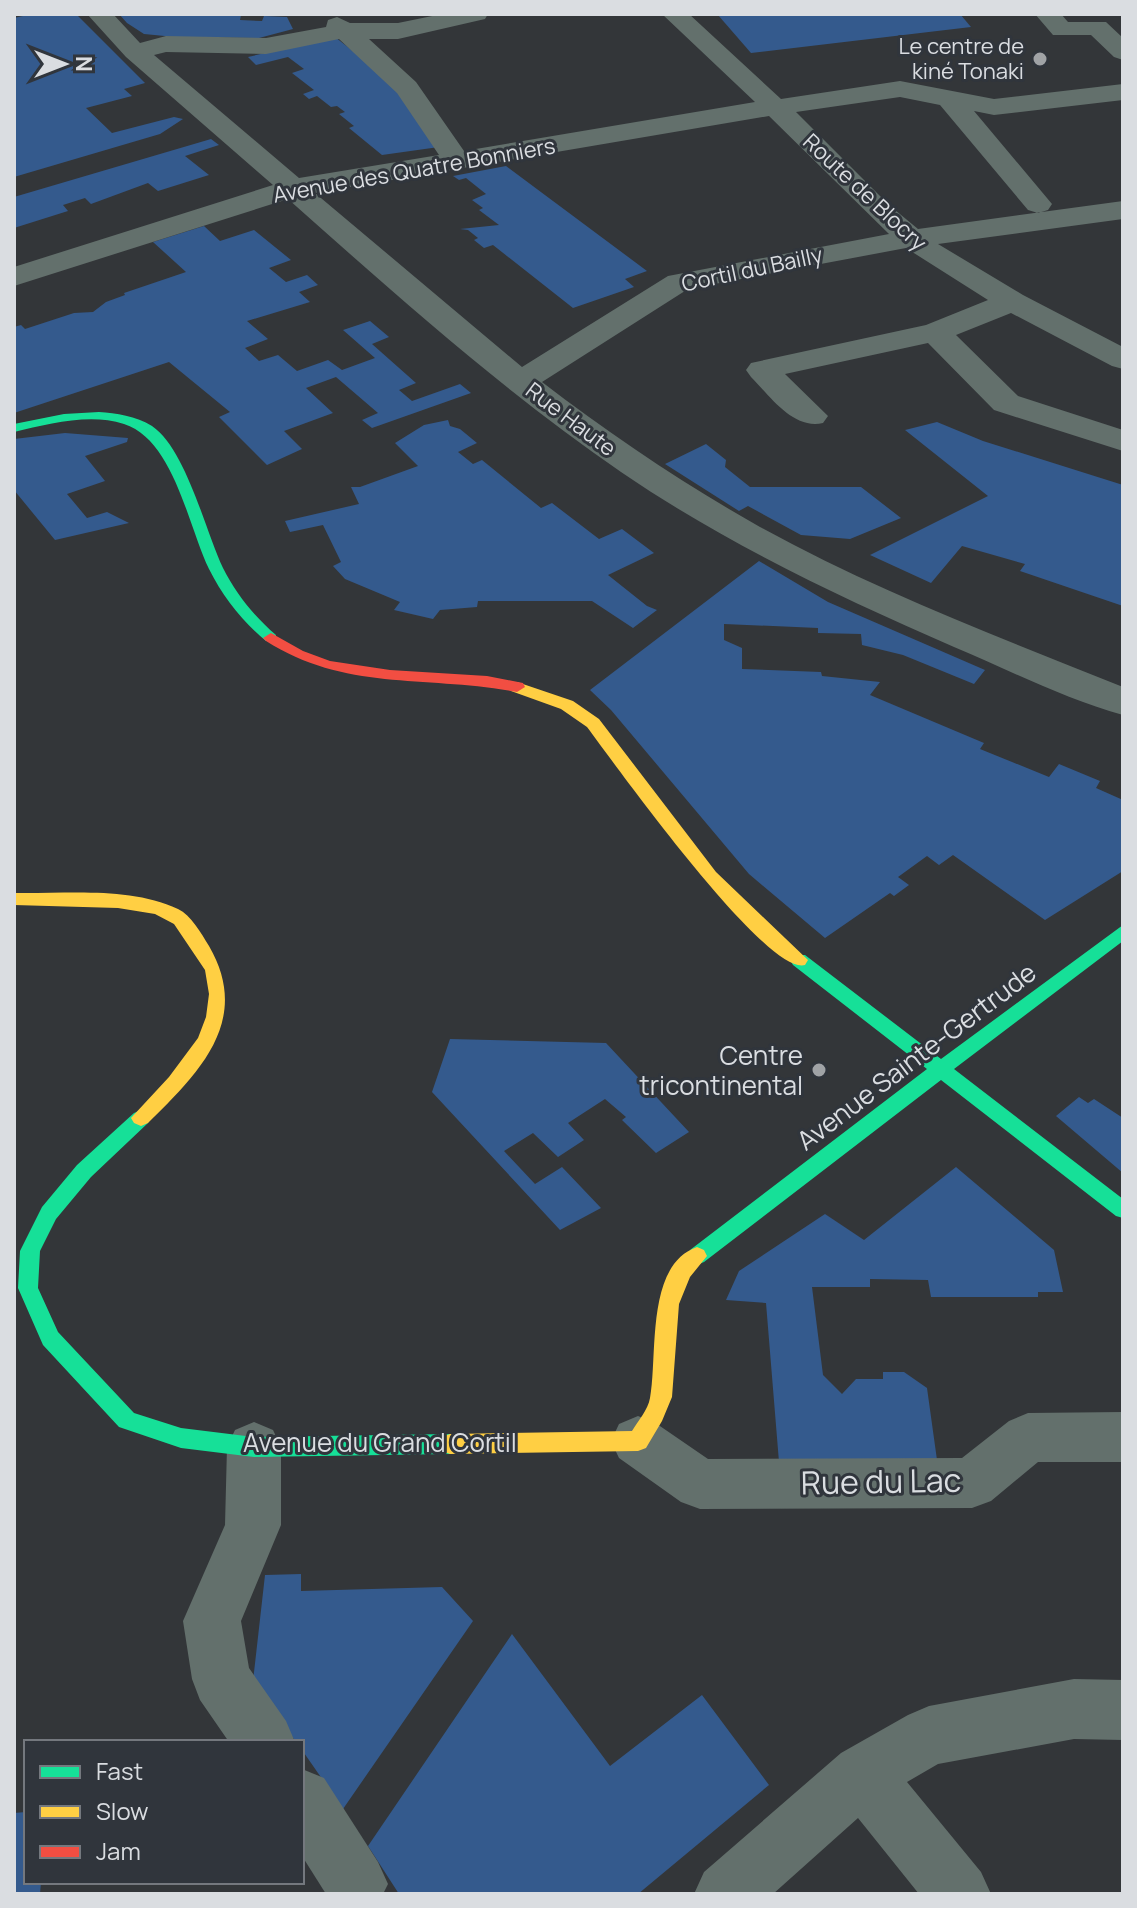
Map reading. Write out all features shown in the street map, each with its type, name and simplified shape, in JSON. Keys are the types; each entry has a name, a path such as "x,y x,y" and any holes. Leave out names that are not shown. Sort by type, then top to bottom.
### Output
{"street":[{"name":"Rue Haute","path":"99,14 135,52 521,381 635,466 804,566 898,611 1123,702"},
{"path":"135,52 166,44 266,46 335,22 398,31 476,14"},
{"name":"Route de Blocry","path":"674,14 775,107 879,211 921,246 1012,302 1123,359"},
{"path":"1047,14 1062,30 1097,27 1123,52"},
{"path":"335,22 407,88 456,160"},
{"name":"Avenue des Quatre Bonniers","path":"14,277 293,188 456,160 900,89 994,107 1123,92"},
{"path":"949,99 1038,204"},
{"name":"Cortil du Bailly","path":"521,381 679,282 914,238 1123,210"},
{"path":"811,416 762,370 935,332 1012,302"},
{"path":"935,332 1006,403 1123,441"},
{"path":"14,428 67,417 88,417 120,420 146,429 160,441 193,509 214,565 240,611 254,627 299,656 362,672 491,681 532,691 571,707 597,727 618,751 648,798 694,857 765,932 1123,1210"},
{"name":"Avenue du Grand Cortil","path":"14,899 131,904 175,914 207,955 220,989 215,1024 205,1047 153,1106 84,1171 49,1213 30,1251 28,1288 50,1338 127,1420 181,1438 254,1447 638,1441"},
{"name":"Avenue Sainte-Gertrude","path":"638,1441 661,1400 664,1315 686,1266 739,1221 1123,932"},
{"name":"Rue du Lac","path":"638,1441 700,1484 972,1483 1028,1438 1123,1437"},
{"path":"254,1447 253,1525 212,1621 221,1679 264,1740"},
{"path":"726,1894 862,1774 929,1736 1074,1709 1123,1710"},
{"path":"862,1774 959,1894"},
{"path":"304,1803 356,1884"}],"shaded area":[{"path":"32,14 76,14 145,83 124,89 132,96 86,108 112,133 174,117 183,119 160,134 14,177 14,18"},
{"path":"119,14 226,14 241,15 240,20 262,21 264,16 287,17 293,29 259,38 175,37 144,34"},
{"path":"960,14 971,27 751,53 718,15"},
{"path":"335,37 387,78 439,147 382,155 349,128 354,126 339,114 345,112 337,106 331,107 317,96 309,99 303,94 314,90 292,73 304,69 288,57 256,65 248,57"},
{"path":"211,139 219,145 185,156 209,175 158,191 148,183 91,204 85,198 63,205 68,211 14,228 14,197"},
{"path":"506,166 647,271 625,279 634,287 573,308 493,245 484,248 468,230 460,229 499,225 479,210 483,208 472,200 486,194 466,178 459,180 453,176"},
{"path":"204,226 220,241 254,230 291,260 269,268 286,282 307,275 318,285 299,292 310,302 247,321 268,339 245,348 259,361 278,355 297,371 328,360 342,370 375,358 343,330 370,321 389,337 372,344 416,383 399,390 412,401 460,384 471,393 372,428 362,420 378,413 336,377 306,388 333,413 284,431 302,449 267,465 219,417 230,412 169,362 14,413 14,327 21,325 25,329 74,313 93,312 124,293 186,272 153,242"},
{"path":"448,420 450,426 460,429 477,443 458,452 473,464 482,460 541,508 552,503 599,539 622,529 654,553 608,575 647,606 657,610 633,628 592,601 478,601 477,607 440,610 433,619 394,610 400,602 345,579 333,566 341,562 323,525 290,532 285,521 359,504 351,487 360,487 418,466 395,443 424,425"},
{"path":"937,422 983,441 1123,485 1123,606 1020,571 1025,564 962,546 931,583 870,555 988,496 905,430"},
{"path":"65,433 128,438 127,442 85,456 105,481 67,494 87,518 107,512 129,523 55,540 14,490 14,439"},
{"path":"706,444 726,460 725,467 750,487 861,487 901,518 850,539 801,535 748,506 739,511 665,464"},
{"path":"759,561 828,602 985,670 974,684 903,655 862,645 861,634 818,633 818,628 724,624 724,640 742,648 742,669 821,672 822,676 880,682 870,695 984,743 980,749 1049,777 1059,764 1100,781 1096,788 1123,800 1123,871 1045,920 953,855 939,865 927,856 898,877 909,885 894,896 890,893 825,938 749,874 611,710 590,690"},
{"path":"450,1039 606,1043 689,1132 656,1153 622,1120 626,1117 605,1099 568,1123 584,1140 558,1157 533,1133 504,1151 535,1184 562,1167 601,1208 560,1230 432,1092"},
{"path":"1079,1097 1088,1103 1094,1099 1123,1118 1123,1173 1056,1116"},
{"path":"956,1167 1054,1250 1063,1292 1038,1292 1038,1297 931,1297 928,1280 870,1279 870,1287 812,1287 823,1375 842,1394 856,1379 883,1379 883,1372 904,1372 927,1388 937,1460 779,1462 766,1303 726,1300 739,1271 825,1214 864,1240"},
{"path":"301,1574 301,1591 442,1587 473,1621 343,1809 304,1753 304,1740 295,1740 253,1681 265,1575"},
{"path":"512,1634 610,1766 702,1695 769,1785 638,1894 399,1894 368,1846"},
{"path":"24,1812 24,1884 41,1884 40,1894 14,1894 14,1813"}],"traffic: fast":[{"path":"14,428 64,418 99,416 116,417 147,429 167,453 226,586 246,614 271,638"},
{"path":"697,1256 739,1221 1123,932"},
{"path":"799,960 1123,1210"},
{"path":"141,1118 84,1171 49,1213 30,1251 28,1288 50,1338 127,1420 181,1438 254,1447 450,1444"}],"traffic: slow":[{"path":"517,687 567,705 593,723 710,876 774,941 799,960"},
{"path":"14,899 96,900 158,908 177,916 214,970 218,994 215,1017 206,1040 193,1062 141,1118"},
{"path":"450,1444 638,1441 660,1402 668,1304 683,1271 697,1256"}],"traffic: jam":[{"path":"271,638 298,655 358,672 487,681 517,687"}],"place":[{"name":"Le centre de kiné Tonaki","path":"1040,59"},
{"name":"Centre tricontinental","path":"819,1070"}]}
